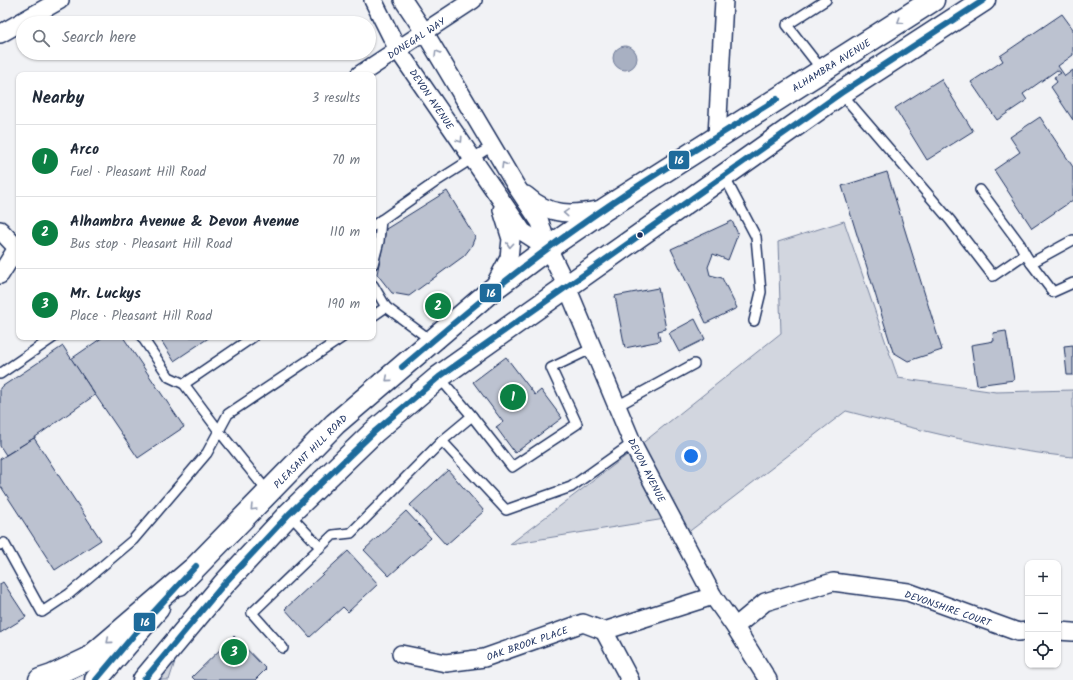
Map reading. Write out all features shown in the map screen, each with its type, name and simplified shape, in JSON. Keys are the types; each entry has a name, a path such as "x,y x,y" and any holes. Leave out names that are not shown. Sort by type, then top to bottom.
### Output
{"main road":[{"name":"ALHAMBRA AVENUE","path":"548,248 605,209 933,0"},
{"path":"144,680 224,584 289,514 374,432 439,377 841,93 984,0"},
{"name":"PLEASANT HILL ROAD","path":"96,680 192,570 335,424 492,290 548,248"},
{"path":"40,680 88,659 192,570"}],"street":[{"path":"32,16 60,0"},
{"name":"DEVON AVENUE","path":"373,0 398,50 523,232 548,248"},
{"name":"DEVON AVENUE","path":"403,0 425,33 516,186 540,222 548,248 567,287 633,444 713,596 735,627 768,680"},
{"name":"DONEGAL WAY","path":"365,72 473,0"},
{"path":"717,137 724,0"},
{"path":"0,34 16,25"},
{"name":"DEVON AVENUE","path":"516,186 536,205 558,212 578,214 605,209"},
{"name":"DEVON AVENUE","path":"492,290 509,258 511,239 497,194"},
{"path":"0,230 16,246"},
{"path":"0,275 16,251"},
{"name":"DEVONSHIRE COURT","path":"735,627 765,602 833,582 908,592 1018,632 1025,632"},
{"path":"630,680 604,631 713,596"},
{"name":"OAK BROOK PLACE","path":"401,654 446,663 484,658 583,623 604,631"},
{"path":"1061,631 1073,632"}],"lane":[{"path":"822,70 787,24 826,0"},
{"path":"841,93 950,220 993,276 1025,254"},
{"path":"376,224 492,146"},
{"path":"724,176 756,237 761,292 754,321"},
{"path":"980,190 1020,244 1030,263 1053,292 1073,283"},
{"path":"376,250 381,220"},
{"path":"1030,263 1073,240"},
{"path":"376,290 386,307 432,341"},
{"path":"376,314 386,307"},
{"path":"0,374 50,340"},
{"path":"144,340 169,377 184,384 219,431 268,492"},
{"path":"184,384 249,340"},
{"path":"0,545 4,543 42,612 69,594 132,540 207,453 228,414 339,340"},
{"path":"439,377 512,467 578,424 551,368 593,348"},
{"path":"617,406 694,364"},
{"path":"283,648 252,613 333,535 351,533 442,441 472,416"},
{"path":"442,441 506,510 571,487 633,444"},
{"path":"289,514 320,547"}],"shaded area":[{"path":"844,221 898,378 996,392 1073,390 1073,457 1015,450 930,432 846,411 682,537 671,518 510,544 635,449 781,333 778,242"},
{"path":"185,631 169,680 144,680"}],"water":[{"path":"625,46 634,49 637,58 634,67 625,70 616,67 613,58 616,49"}],"building":[{"path":"1062,14 1073,29 1073,55 1058,66 1065,76 1073,70 1073,120 1051,87 1057,82 1054,77 1061,73 1057,70 1023,94 1027,100 997,120 971,82 1003,61 1000,56"},
{"path":"941,79 973,131 927,160 895,108"},
{"path":"1040,117 1073,167 1073,200 1032,228 994,170 1020,152 1010,137"},
{"path":"887,172 942,350 908,361 893,352 842,186"},
{"path":"447,191 475,237 471,247 464,256 409,296 392,293 377,274 386,229"},
{"path":"732,221 738,234 728,260 713,254 708,267 710,275 722,278 737,308 706,323 671,249"},
{"path":"658,288 666,329 658,331 660,341 625,348 615,296"},
{"path":"695,319 705,339 679,352 669,333"},
{"path":"1006,331 1014,380 977,385 971,345 994,341 993,333"},
{"path":"99,340 125,340 184,427 138,458 71,359"},
{"path":"161,340 206,340 174,361"},
{"path":"1073,345 1073,375 1067,375 1064,346"},
{"path":"63,346 95,395 34,438 6,455 0,446 0,388"},
{"path":"506,357 535,395 541,390 562,418 515,453 496,427 503,422 473,382"},
{"path":"34,438 101,540 55,570 0,485 0,459"},
{"path":"448,470 484,511 446,545 410,505"},
{"path":"406,511 431,538 389,576 364,550"},
{"path":"348,551 378,584 348,612 343,607 310,637 285,609"},
{"path":"3,582 26,617 0,633 0,584"},
{"path":"234,636 266,669 255,680 195,680 192,677"}],"transit line":[{"name":"16","path":"144,680 224,584 289,514 374,432 439,377 841,93 984,0"},
{"name":"16","path":"402,367 509,278 575,229 650,179 777,99"},
{"name":"16","path":"96,680 149,617 196,566"}],"place":[{"name":"Alhambra Avenue & Devon Avenue","path":"438,306"},
{"name":"Arco","path":"513,397"},
{"name":"Mr. Luckys","path":"234,652"}]}
